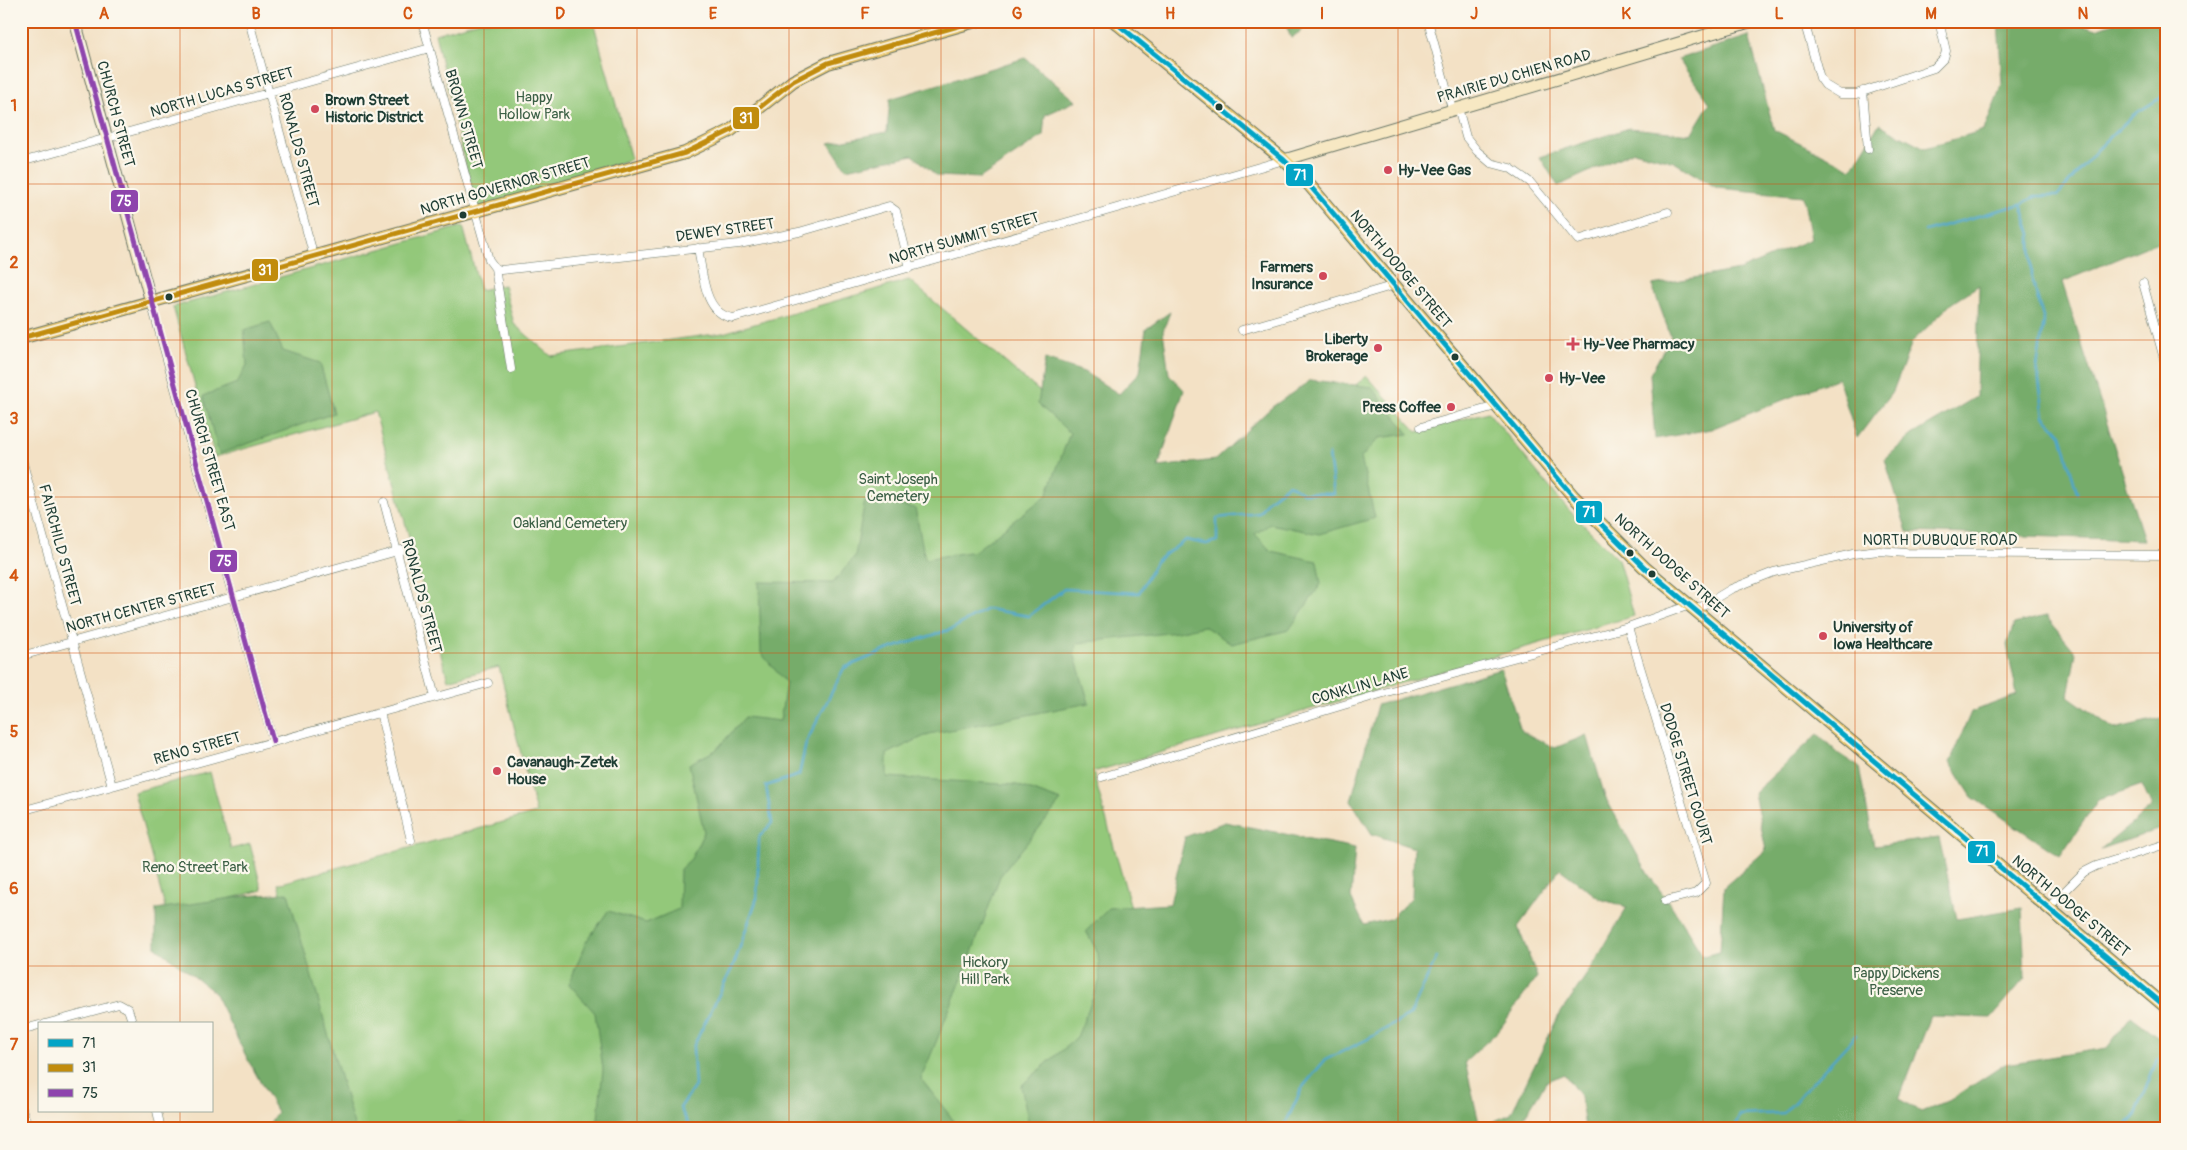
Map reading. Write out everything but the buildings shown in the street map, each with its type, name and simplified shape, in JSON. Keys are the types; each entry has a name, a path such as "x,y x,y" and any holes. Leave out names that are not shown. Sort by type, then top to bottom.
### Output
{"main road":[{"name":"NORTH GOVERNOR STREET","path":"21,338 685,153 730,131 770,98 813,69 828,63 976,21"},
{"name":"NORTH DODGE STREET","path":"1114,21 1284,160 1305,180 1573,496 1644,567 2166,1007"}],"street":[{"name":"CHURCH STREET","path":"75,21 151,302"},
{"name":"RONALDS STREET","path":"250,21 314,257"},
{"name":"BROWN STREET","path":"422,21 488,260 495,268 511,369"},
{"path":"1428,21 1455,109 1466,137 1477,151 1491,162 1510,168 1530,182 1578,240 1668,212"},
{"name":"PRAIRIE DU CHIEN ROAD","path":"1284,160 1753,21"},
{"path":"1804,21 1820,78 1826,85 1840,94 1848,95 1934,68 1940,64 1946,51 1939,21"},
{"name":"NORTH LUCAS STREET","path":"21,162 430,48"},
{"path":"1864,91 1868,149"},
{"name":"NORTH SUMMIT STREET","path":"698,248 711,305 721,316 733,318 1284,160"},
{"name":"DEWEY STREET","path":"495,268 501,270 698,248 784,236 888,206 896,211 910,268"},
{"path":"2143,283 2166,366"},
{"path":"1242,330 1395,285"},
{"name":"CHURCH STREET EAST","path":"151,302 273,742"},
{"path":"1421,427 1496,406"},
{"name":"FAIRCHILD STREET","path":"21,456 112,786"},
{"name":"RONALDS STREET","path":"384,502 435,697"},
{"name":"NORTH CENTER STREET","path":"21,656 412,547"},
{"name":"NORTH DUBUQUE ROAD","path":"1628,627 1693,608 1760,576 1853,554 1879,551 1906,553 2166,555"},
{"name":"CONKLIN LANE","path":"1102,777 1394,690 1628,627"},
{"name":"DODGE STREET COURT","path":"1628,627 1642,679 1706,883 1696,893 1664,901"},
{"name":"RENO STREET","path":"21,811 488,683"},
{"path":"380,712 411,840"},
{"path":"2048,908 2084,872 2096,866 2166,844"},
{"path":"52,1022 119,1004 128,1009 132,1022"},
{"path":"21,1030 38,1026"},
{"path":"21,1106 29,1129"},
{"path":"157,1112 161,1129"}],"green space":[{"name":"Happy Hollow Park","path":"480,21 593,21 631,159 476,211 435,34"},
{"path":"1284,21 1301,21 1301,31 1291,38"},
{"path":"1998,21 2068,21 2097,29 2119,21 2166,21 2166,244 2155,243 2062,282 2144,540 1907,532 1885,459 1912,435 1976,397 1979,285 1952,303 1912,342 1893,391 1857,438 1838,378 1711,429 1655,439 1650,374 1671,337 1652,285 1740,270 1811,239 1803,196 1717,188 1674,162 1634,151 1558,186 1540,157 1629,128 1691,134 1710,103 1678,59 1749,36 1774,130 1852,169 1879,124 1925,148 1984,130 2002,84"},
{"path":"1025,58 1076,101 1045,115 1043,136 980,178 937,176 913,155 846,169 829,143 887,132 890,99"},
{"path":"463,226 480,290 504,285 514,324 551,356 723,333 909,280 1081,427 1055,541 1239,478 1367,376 1417,432 1488,412 1564,505 1618,559 1634,616 1093,772 1193,1129 349,1129 278,884 536,813 499,667 448,680 375,412 215,457 173,307"},
{"path":"1170,312 1163,331 1169,374 1184,390 1158,467 1215,460 1272,407 1311,380 1372,387 1409,434 1379,438 1361,458 1375,518 1319,534 1270,524 1255,534 1271,551 1317,561 1321,584 1289,630 1232,644 1204,626 1177,632 1078,643 1074,653 1089,703 929,734 887,754 887,777 1017,785 1061,801 1000,876 969,961 921,1079 951,1117 956,1129 597,1129 603,1069 595,1013 569,984 586,942 608,911 646,923 679,909 680,869 691,859 704,832 689,764 716,750 745,717 780,721 786,683 761,653 759,582 833,583 855,556 865,500 915,508 925,559 975,551 1047,495 1070,433 1038,404 1045,359 1084,372 1119,394 1140,372 1146,329"},
{"path":"270,322 283,351 320,363 334,413 219,454 203,396 237,383 247,365 244,330"},
{"path":"2046,616 2076,653 2068,696 2114,729 2166,717 2166,827 2101,849 2152,807 2142,785 2098,800 2060,856 1972,797 1950,762 1971,712 2017,695 2007,645 2014,624"},
{"name":"Pappy Dickens Preserve","path":"1501,669 1521,731 1555,748 1587,735 1605,797 1648,874 1673,908 1703,956 1720,952 1724,887 1766,850 1754,793 1818,734 1839,754 1859,767 1874,846 1939,838 1957,919 2022,908 2025,978 1991,1018 1931,1016 1899,1099 1921,1112 1952,1099 2005,1064 2107,1048 2131,1016 2166,1043 2166,1129 1585,1129 1581,1097 1564,1074 1546,1082 1517,1129 1030,1129 1021,1086 1077,1037 1100,980 1098,953 1086,931 1109,908 1170,904 1185,837 1225,822 1355,848 1351,898 1364,925 1390,919 1412,897 1414,848 1372,834 1351,801 1377,705","holes":["1560,869 1600,899 1627,907 1595,962 1558,1017 1511,1114 1480,1127 1465,1062 1499,1030 1537,977 1518,927"]},
{"name":"Reno Street Park","path":"210,772 231,849 250,844 262,890 167,915 134,792"},
{"path":"288,893 355,1129 266,1129 277,1112 214,992 156,947 156,909 246,896"},
{"path":"459,1122 493,1129 452,1129"}],"waterway":[{"path":"1925,231 2021,204 2037,196 2057,196 2098,149 2133,115 2162,97 2166,77"},
{"path":"2021,204 2031,234 2032,278 2044,321 2037,367 2044,416 2061,434 2077,493"},
{"path":"691,1129 680,1108 695,1086 693,1047 734,964 757,898 759,837 772,823 766,786 799,775 806,743 844,668 889,649 952,629 987,609 1029,616 1064,589 1139,593 1157,560 1186,540 1206,544 1217,541 1217,518 1259,513 1267,501 1289,484 1303,493 1334,494 1329,454"},
{"path":"1283,1129 1302,1088 1325,1060 1366,1040 1410,1015 1437,957"},
{"path":"1734,1129 1740,1115 1784,1113 1856,1035"},
{"path":"2123,1129 2135,1117 2157,1059"}],"transit line":[{"name":"75","path":"75,21 273,741"},
{"name":"31","path":"21,338 685,153 730,131 793,81 828,63 976,21"},
{"name":"71","path":"1114,21 1284,160 1305,180 1573,496 1644,567 2166,1007"}],"place":[{"name":"Brown Street Historic District","path":"315,109"},
{"name":"Hy-Vee Gas","path":"1388,170"},
{"name":"Farmers Insurance","path":"1323,276"},
{"name":"Hy-Vee Pharmacy","path":"1573,344"},
{"name":"Liberty Brokerage","path":"1378,348"},
{"name":"Hy-Vee","path":"1549,378"},
{"name":"Press Coffee","path":"1451,407"},
{"name":"University of Iowa Healthcare","path":"1823,636"},
{"name":"Cavanaugh-Zetek House","path":"497,771"}],"park label":[{"name":"Saint Joseph Cemetery","path":"898,488"},
{"name":"Oakland Cemetery","path":"570,523"},
{"name":"Hickory Hill Park","path":"985,970"}]}
